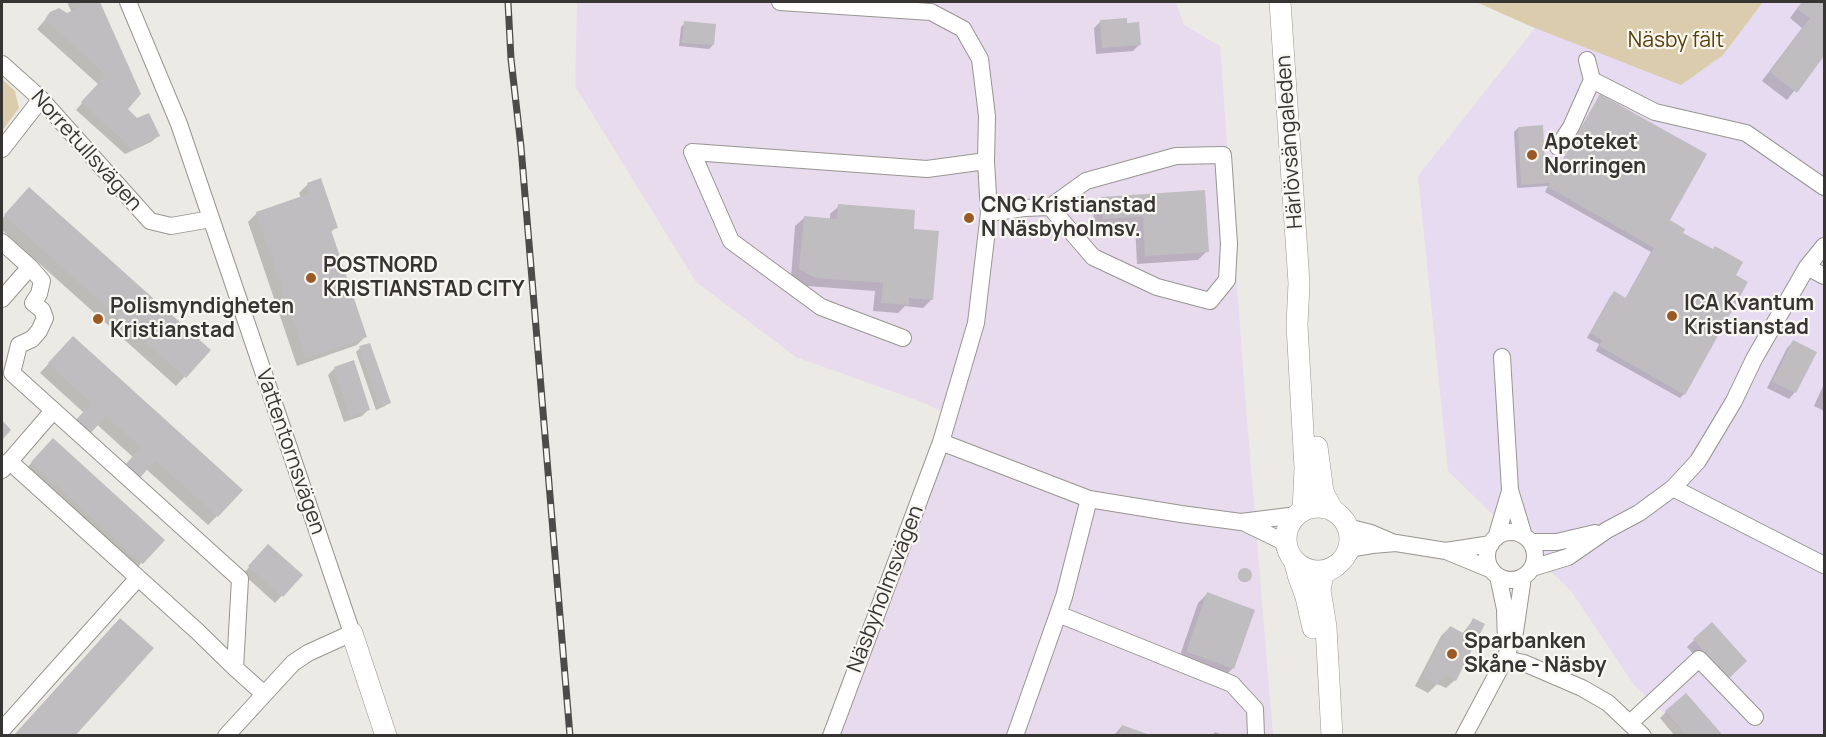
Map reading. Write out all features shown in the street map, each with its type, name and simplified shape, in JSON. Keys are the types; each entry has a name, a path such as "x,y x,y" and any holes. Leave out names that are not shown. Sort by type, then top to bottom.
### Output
{"main road":[{"name":"Härlövsängaleden","path":"1280,2 1299,283 1298,325 1305,468 1300,513"},
{"name":"Härlövsängaleden","path":"1299,283 1307,323 1318,464 1323,492 1333,511"},
{"path":"1332,735 1326,627 1320,590 1323,574 1339,563 1348,551 1350,541 1348,530 1340,516 1333,511 1313,508 1300,513 1290,523 1286,543 1289,554 1295,562 1315,572 1326,570 1339,563"},
{"path":"1295,562 1311,613 1323,735"},
{"name":"Vattentornsvägen","path":"352,633 386,735"}],"street":[{"name":"Vattentornsvägen","path":"128,2 170,101 352,633"},
{"name":"Näsbyholmsvägen","path":"780,2 931,12 963,29 980,59 987,116 986,161 989,213 976,323 941,442 831,735"},
{"path":"1558,147 1571,127 1592,80 1587,60"},
{"name":"Norretullsvägen","path":"2,64 41,99 150,221 171,226 211,219"},
{"path":"1592,80 1655,112 1746,133 1824,187"},
{"path":"2,149 41,99"},
{"path":"903,338 821,307 731,240 692,152 927,170 986,161"},
{"path":"989,213 1050,207 1086,181 1176,156 1223,155 1229,244 1227,280 1210,301 1157,287 1093,257 1050,207"},
{"path":"2,242 42,281 39,294 33,303 42,310 45,318 39,332 32,339 20,345 12,373 240,579 235,668"},
{"path":"1348,530 1355,529 1371,533 1396,543 1446,551 1511,580 1568,557 1607,530 1639,513 1672,488 1698,461 1734,402 1754,359 1807,267 1824,246"},
{"path":"2,299 30,267"},
{"path":"1807,267 1824,276"},
{"path":"1464,735 1505,659 1515,632 1528,572 1535,555 1510,490 1502,357"},
{"path":"53,411 5,466 138,578 264,693"},
{"path":"941,442 1089,499 1241,522 1263,530 1286,543"},
{"path":"1672,488 1824,565"},
{"path":"1505,659 1505,609 1495,573 1488,562 1488,553 1510,490"},
{"path":"1015,735 1058,614 1089,499"},
{"path":"1241,522 1300,513"},
{"path":"1446,551 1494,541 1510,532 1527,539 1557,542 1607,530"},
{"path":"1339,563 1354,548 1396,543"},
{"path":"2,730 138,578"},
{"path":"1058,614 1232,684 1255,709 1256,735"},
{"path":"226,735 293,663 308,653 352,633"},
{"path":"1505,659 1524,663 1582,688 1608,704 1643,735"},
{"path":"1630,723 1699,659 1755,717"}],"shaded area":[{"path":"577,2 1176,2 1184,25 1220,46 1244,383 1273,735 840,735 956,417 919,401 796,357 696,282 575,86"},
{"path":"1759,2 1824,2 1824,735 1687,735 1634,685 1571,591 1448,471 1418,176 1536,27"}],"green space":[{"name":"Näsby fält","path":"1476,2 1763,2 1723,55 1681,85 1530,26"},
{"path":"2,79 15,91 19,108 2,131"}],"building":[{"path":"79,2 100,2 141,94 128,109 137,118 149,113 160,136 133,149 81,102 106,75 45,19 50,12 59,8 67,13 81,7"},
{"path":"1803,2 1824,2 1824,56 1797,93 1770,72 1810,18 1797,9"},
{"path":"1127,18 1127,23 1139,22 1141,45 1102,48 1100,20"},
{"path":"684,21 716,24 714,45 682,43"},
{"path":"1600,94 1707,154 1670,220 1685,229 1683,233 1713,249 1715,246 1743,262 1736,275 1748,282 1685,395 1599,346 1602,340 1590,333 1614,291 1626,298 1654,248 1548,187 1550,183 1521,185 1518,127 1543,125 1545,164 1557,170"},
{"path":"321,178 338,228 331,230 367,337 306,358 256,212 311,193 307,183"},
{"path":"29,187 211,350 186,378 4,215"},
{"path":"1205,190 1209,252 1145,256 1143,216 1103,219 1101,197"},
{"path":"838,204 915,210 914,229 939,231 933,300 909,298 909,305 881,303 883,283 816,278 799,269 804,216 837,219"},
{"path":"73,336 243,490 218,517 155,460 140,478 125,465 141,447 106,416 90,434 76,420 91,403 48,363"},
{"path":"1793,340 1817,352 1796,393 1772,382"},
{"path":"370,343 391,403 380,407 359,346"},
{"path":"354,360 370,410 350,417 334,367"},
{"path":"2,420 11,430 2,440"},
{"path":"53,438 165,540 143,564 31,462"},
{"path":"268,544 303,575 283,597 248,566"},
{"path":"1245,568 1250,570 1252,575 1250,580 1245,582 1240,580 1238,575 1240,570"},
{"path":"1207,592 1255,610 1234,669 1186,652"},
{"path":"120,618 154,648 75,736 13,736"},
{"name":"Sparbanken Skåne - Näsby","path":"1473,618 1485,624 1456,681 1444,674 1438,685 1422,677 1450,626 1465,634"},
{"path":"1712,622 1747,661 1728,679 1693,639"},
{"path":"1686,693 1721,733 1719,736 1687,736 1665,711"},
{"path":"1122,725 1150,735 1150,736 1118,736"}],"railway":[{"path":"508,2 511,59 521,147 570,736"}],"place":[{"name":"Apoteket Norringen","path":"1532,155"},
{"name":"CNG Kristianstad N Näsbyholmsv.","path":"969,218"},
{"name":"POSTNORD KRISTIANSTAD CITY","path":"311,278"},
{"name":"ICA Kvantum Kristianstad","path":"1672,316"},
{"name":"Polismyndigheten Kristianstad","path":"98,319"},
{"name":"Sparbanken Skåne - Näsby","path":"1452,654"}]}
